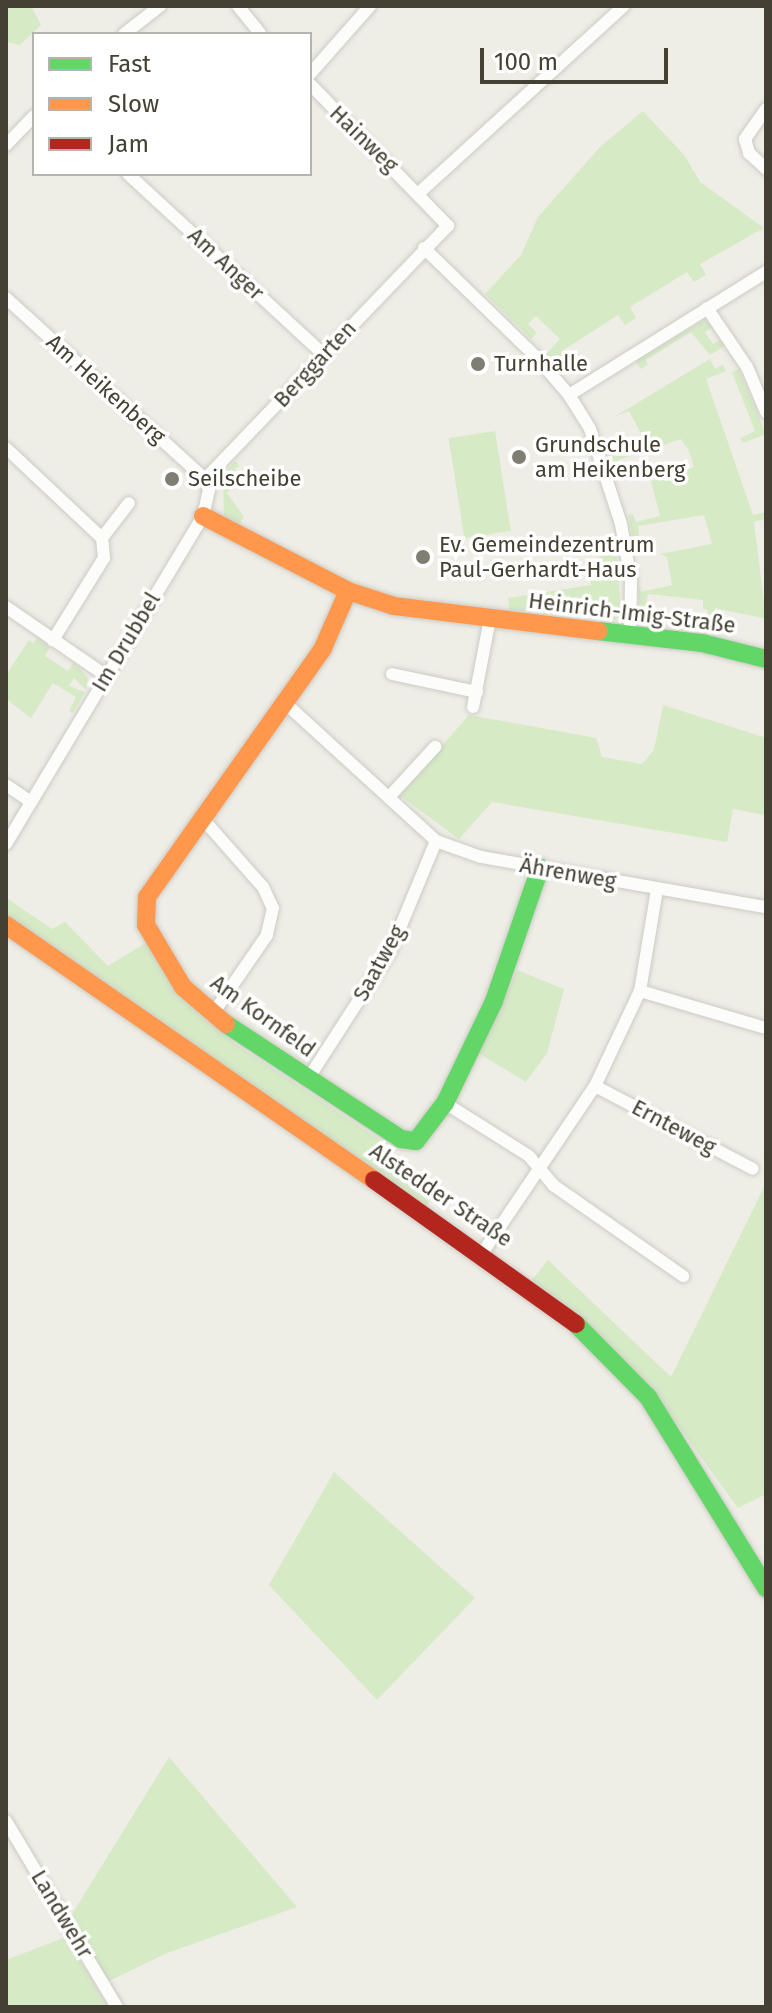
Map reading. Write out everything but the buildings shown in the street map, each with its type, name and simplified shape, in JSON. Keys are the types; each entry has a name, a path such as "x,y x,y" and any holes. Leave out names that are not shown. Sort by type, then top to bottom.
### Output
{"street":[{"path":"127,32 160,6"},
{"path":"238,6 259,32"},
{"path":"312,72 370,6"},
{"path":"420,192 624,6"},
{"name":"Hainweg","path":"312,86 420,192 448,226 424,248"},
{"path":"766,109 745,139 749,153 766,169"},
{"path":"6,145 32,118"},
{"name":"Am Anger","path":"130,176 324,355"},
{"path":"424,248 569,395 600,454 621,524 631,580 630,635"},
{"name":"Berggarten","path":"205,479 424,248"},
{"path":"569,395 766,272"},
{"name":"Am Heikenberg","path":"6,298 205,479"},
{"path":"707,308 747,367 766,412"},
{"path":"6,448 102,538 104,558 53,640"},
{"name":"Im Drubbel","path":"6,844 203,516 209,490 205,479"},
{"path":"102,538 129,503"},
{"name":"Heinrich-Imig-Straße","path":"203,516 348,591 394,606 702,643 766,659"},
{"name":"Am Kornfeld","path":"348,591 323,648 147,897 145,917 183,987 212,1015 409,1142 422,1137 445,1103 496,997 540,868"},
{"path":"6,607 105,675"},
{"path":"473,707 490,619"},
{"path":"392,674 477,692"},
{"name":"Ährenweg","path":"284,702 436,841 481,857 766,907"},
{"path":"390,796 435,747"},
{"path":"6,785 31,802"},
{"path":"202,818 263,887 273,908 267,935 212,1015"},
{"name":"Saatweg","path":"308,1079 390,952 436,841"},
{"path":"483,1252 595,1086 640,991 657,889"},
{"name":"Alstedder Straße","path":"6,925 483,1252 562,1310 648,1397 766,1588"},
{"path":"640,991 766,1028"},
{"name":"Ernteweg","path":"595,1086 753,1169"},
{"path":"445,1103 529,1156 541,1170 683,1276"},
{"name":"Landwehr","path":"6,1821 117,2007"}],"green space":[{"path":"6,6 31,6 41,25 20,45 6,42"},
{"path":"643,111 685,156 700,182 764,228 700,264 706,275 694,282 687,272 630,307 636,318 625,325 618,315 562,351 565,357 554,364 545,355 560,339 536,316 528,324 537,333 531,339 485,294 521,255 538,217 601,146"},
{"path":"704,320 714,326 705,332 713,344 722,339 726,345 710,355 691,332 646,360 648,365 641,369 635,361"},
{"path":"710,359 715,369 723,365 726,371 706,379 753,515 766,512 766,519 754,522 766,619 715,608 709,637 704,636 708,610 703,609 703,600 648,594 645,608 639,607 638,583 641,592 672,585 667,557 660,554 712,544 704,515 638,526 639,536 632,536 628,515 633,514 636,522 660,516 651,481 694,467 689,451 681,439 618,460 620,470 614,472 608,454 644,439 629,411 614,417"},
{"path":"739,369 766,434 743,443 740,438 755,431 732,372"},
{"path":"495,431 511,531 464,538 449,438"},
{"path":"235,461 239,465 231,474 238,481 227,493 244,517 238,525 224,518 223,475"},
{"path":"605,554 617,557 621,613 616,620 509,610 508,598 591,585 588,564"},
{"path":"37,637 50,647 45,656 68,671 74,662 88,678 86,690 74,678 69,686 85,692 73,713 69,711 76,697 53,683 31,718 6,699 6,675 29,640 34,643"},
{"path":"663,705 766,738 766,815 733,809 727,842 492,802 459,839 399,795 469,715 596,738 602,757 642,764 654,750"},
{"path":"8,899 52,929 65,922 108,966 154,938 183,987 235,1044 386,1144 380,1159 433,1195 423,1211 6,925"},
{"path":"517,970 564,989 547,1053 526,1082 475,1051"},
{"path":"766,1183 766,1494 738,1508 646,1381 529,1284 548,1260 671,1377"},
{"path":"334,1472 475,1598 377,1700 269,1585"},
{"path":"169,1757 297,1907 167,1953 109,1981 69,1919"},
{"path":"66,1937 108,2007 8,2007 6,1960"}],"traffic: fast":[{"path":"598,631 702,643 766,659"},
{"path":"226,1024 401,1139 416,1141 445,1103 494,1001 540,868"},
{"path":"576,1324 648,1397 766,1588"}],"traffic: slow":[{"path":"203,516 348,591 394,606 598,631"},
{"path":"226,1024 183,987 146,925 147,897 323,648 348,591"},
{"path":"6,925 374,1180"}],"traffic: jam":[{"path":"374,1180 576,1324"}],"place":[{"name":"Turnhalle","path":"478,364"},
{"name":"Grundschule am Heikenberg","path":"519,457"},
{"name":"Seilscheibe","path":"172,479"},
{"name":"Ev. Gemeindezentrum Paul-Gerhardt-Haus","path":"423,557"}]}
